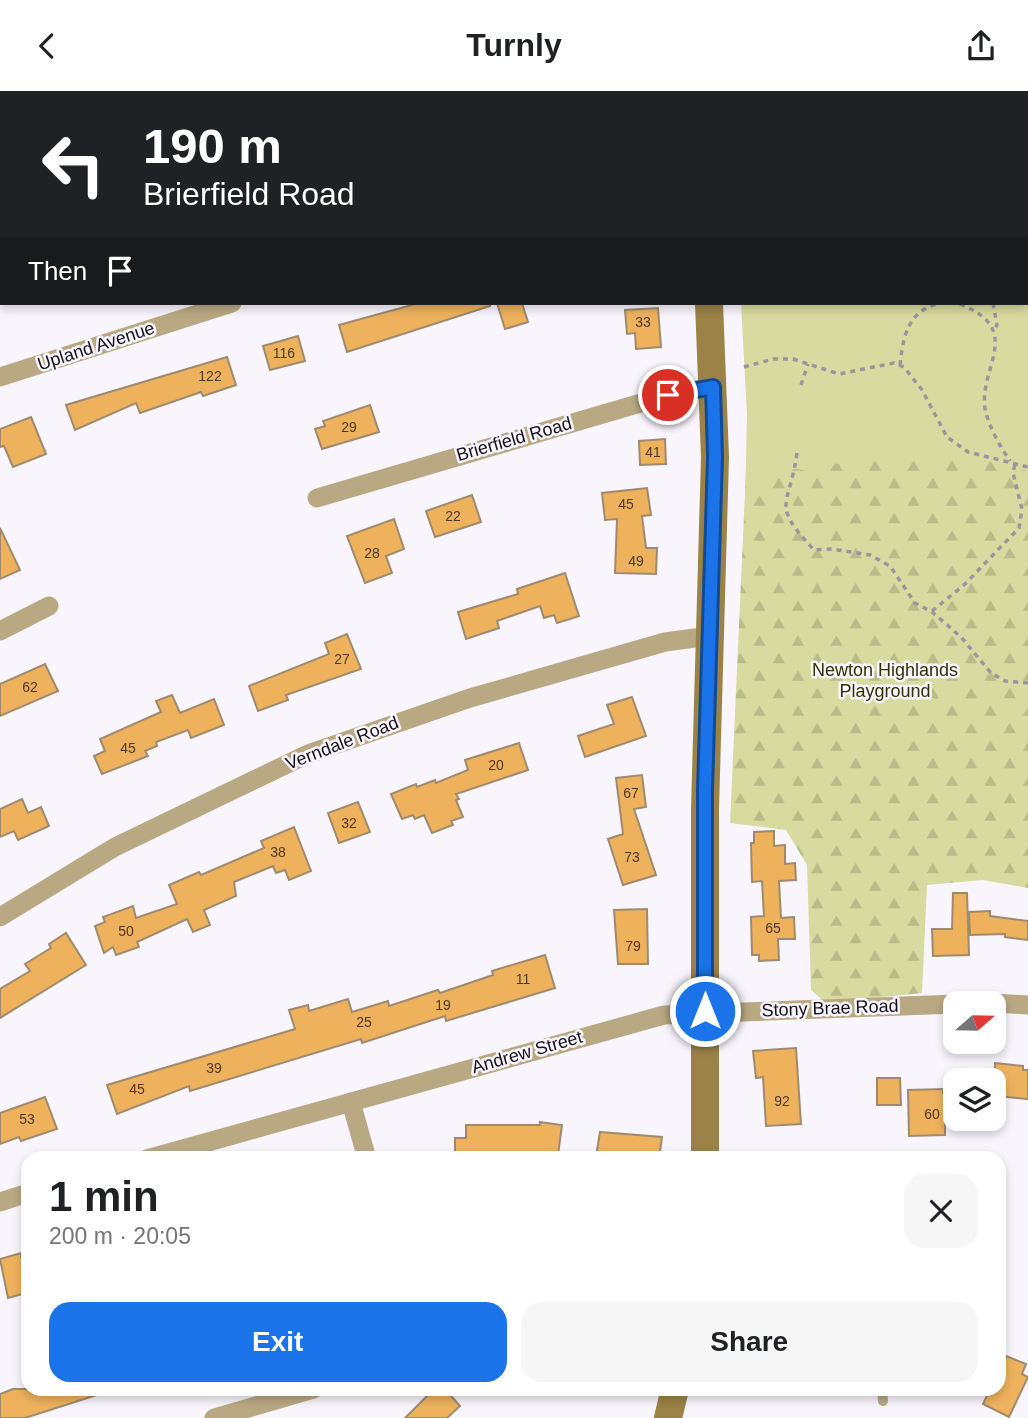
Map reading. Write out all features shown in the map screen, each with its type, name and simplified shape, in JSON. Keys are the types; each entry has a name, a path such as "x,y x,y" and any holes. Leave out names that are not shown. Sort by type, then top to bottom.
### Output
{"main road":[{"path":"705,1151 705,809 715,457 709,305"},
{"path":"668,1418 673,1396"}],"street":[{"name":"Upland Avenue","path":"0,377 226,305"},
{"name":"Brierfield Road","path":"317,498 668,395 713,387"},
{"path":"0,631 49,606"},
{"name":"Verndale Road","path":"0,917 115,847 308,754 484,694 665,642 710,636"},
{"name":"Stony Brae Road","path":"705,1011 943,1004"},
{"path":"1006,1004 1028,1005"},
{"name":"Andrew Street","path":"176,1151 646,1019 705,1011"},
{"path":"351,1102 365,1151"},
{"path":"0,1202 21,1195"},
{"path":"214,1418 290,1396"}],"lane":[{"path":"883,1396 883,1401"}],"path":[{"path":"900,365 908,328 928,305"},
{"path":"932,612 964,585 1019,528 1022,509 1013,463 995,436 985,408 995,350 993,333 985,318 960,305"},
{"path":"993,305 997,325 993,333"},
{"path":"744,367 773,359 793,359 839,374 894,363 900,365 929,400 947,437 968,452 1028,467"},
{"path":"801,384 808,364"},
{"path":"797,453 793,481 784,499 789,522 814,551 832,549 870,555 890,566 915,603 932,612 961,636 991,673 1005,681 1028,683"}],"green space":[{"name":"Newton Highlands Playground","path":"741,305 1028,305 1028,871 738,799 747,415"},
{"name":"Newton Highlands Playground","path":"946,455 974,457 1028,471 1028,888 983,880 927,885 922,993 826,1003 811,990 807,865 786,830 730,823 746,471 766,474 795,469 818,472 833,464"}],"building":[{"path":"412,305 490,305 347,352 339,325"},
{"path":"498,305 523,305 528,322 505,329"},
{"path":"658,308 661,347 636,349 635,333 627,334 625,310"},
{"path":"298,336 305,361 270,370 263,346"},
{"path":"227,357 236,385 203,396 201,392 140,413 136,403 75,430 66,405"},
{"path":"370,405 379,432 322,449 315,429 325,426 323,421"},
{"path":"31,417 46,454 13,467 4,446 0,447 0,429"},
{"path":"665,439 666,464 640,465 639,441"},
{"path":"647,488 651,515 642,516 646,548 657,548 656,574 615,573 617,519 605,520 602,493"},
{"path":"472,495 481,522 435,537 426,511"},
{"path":"394,519 404,549 386,556 392,573 365,583 347,536"},
{"path":"0,528 20,570 0,579"},
{"path":"565,573 579,616 557,623 554,615 544,618 540,606 497,621 499,628 466,639 458,612 518,594 517,589"},
{"path":"347,634 361,669 286,695 288,700 258,711 249,686 329,654 325,643"},
{"path":"45,664 58,691 0,716 0,684"},
{"path":"172,695 180,713 214,699 224,725 191,738 188,730 156,742 157,746 145,751 148,756 102,774 94,756 105,751 100,739 161,712 156,701"},
{"path":"632,697 646,736 585,757 578,736 614,724 607,705"},
{"path":"519,743 528,770 456,794 463,817 451,821 453,825 432,833 424,815 415,819 413,815 402,819 391,794 416,784 417,787 435,780 436,783 468,770 465,760"},
{"path":"642,775 646,807 634,809 656,875 623,885 608,839 623,834 616,778"},
{"path":"22,799 28,813 41,807 49,826 18,840 14,831 0,837 0,809"},
{"path":"358,802 370,832 339,843 328,813"},
{"path":"294,827 311,871 289,880 285,870 276,873 273,866 234,882 236,896 204,910 210,925 193,932 187,919 137,942 139,947 116,955 113,947 104,953 95,926 105,922 103,917 133,906 136,918 177,904 169,885 199,872 201,875 264,848 261,841"},
{"path":"774,831 774,846 785,845 785,864 795,863 796,880 779,881 781,918 794,917 795,939 778,939 779,960 759,961 759,955 752,955 751,917 764,916 762,881 752,882 751,843 754,843 754,832"},
{"path":"953,893 967,893 969,955 933,956 932,929 952,929"},
{"path":"647,909 648,964 618,964 614,910"},
{"path":"990,911 990,916 1028,921 1028,940 1005,937 1005,934 970,935 969,912"},
{"path":"66,933 86,965 0,1018 0,989 30,971 25,964 51,948 49,944"},
{"path":"545,955 555,988 446,1021 445,1016 362,1043 361,1039 190,1091 189,1086 117,1114 107,1085 295,1029 289,1010 308,1005 309,1011 348,999 352,1012 388,1001 389,1006 438,990 440,993 493,975 492,971"},
{"path":"796,1048 801,1124 766,1126 763,1077 756,1078 753,1051"},
{"path":"995,1063 1023,1066 1023,1070 1028,1070 1028,1099 1006,1097 1006,1068 995,1068"},
{"path":"877,1078 900,1078 901,1105 877,1105"},
{"path":"943,1089 945,1135 909,1136 908,1090"},
{"path":"45,1097 57,1129 21,1141 19,1137 0,1144 0,1113"},
{"path":"540,1122 562,1125 559,1151 455,1151 455,1138 466,1138 466,1125 540,1125"},
{"path":"600,1132 662,1137 660,1151 597,1151"},
{"path":"21,1253 21,1294 8,1298 0,1259"},
{"path":"1006,1356 1026,1364 1022,1374 1028,1377 1009,1417 983,1404 987,1396 1006,1396"},
{"path":"21,1389 21,1396 94,1396 25,1418 0,1418 0,1394"},
{"path":"427,1396 451,1396 460,1406 447,1418 405,1418"}],"route":[{"path":"668,395 713,387 715,457 705,790 705,1011"}]}
